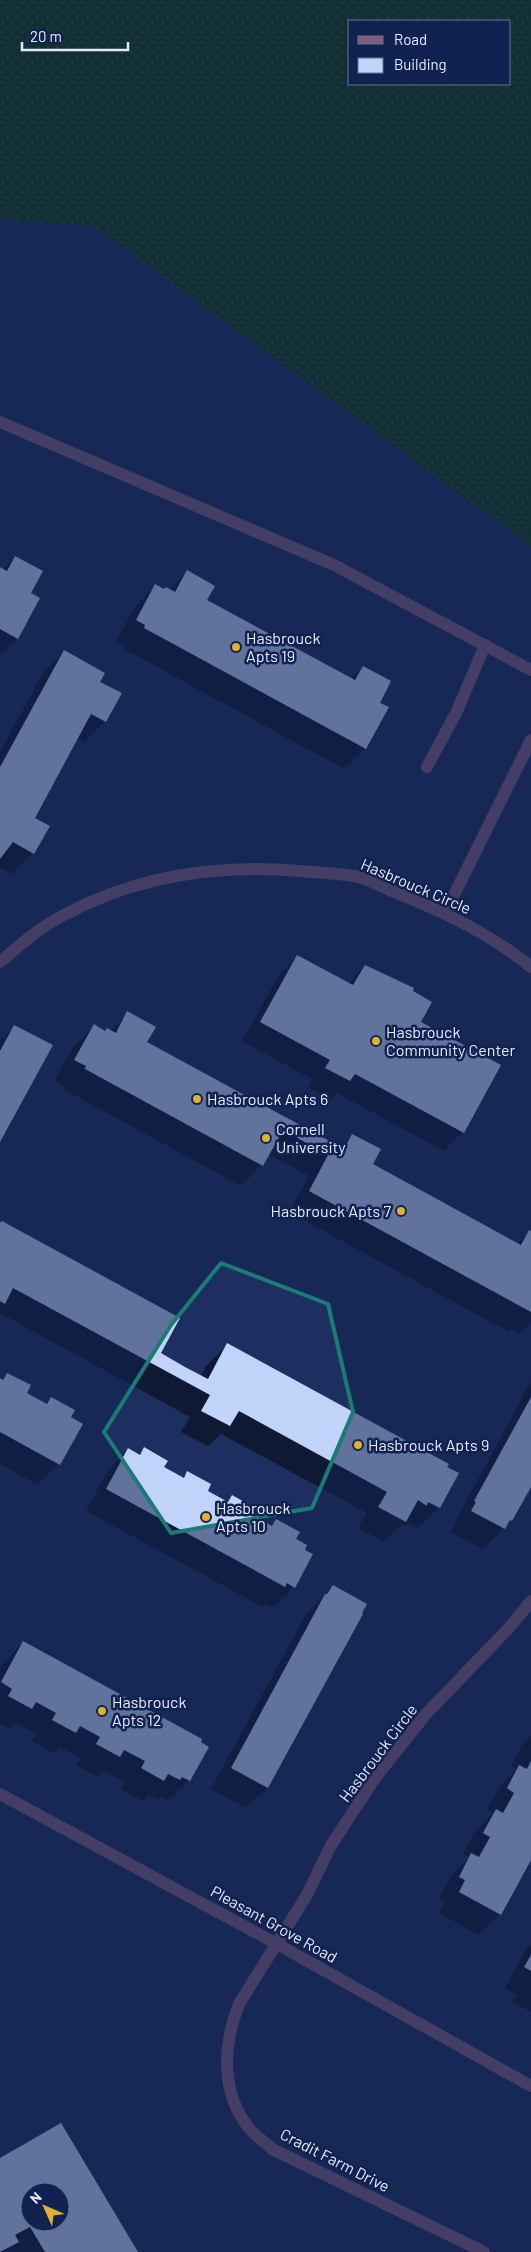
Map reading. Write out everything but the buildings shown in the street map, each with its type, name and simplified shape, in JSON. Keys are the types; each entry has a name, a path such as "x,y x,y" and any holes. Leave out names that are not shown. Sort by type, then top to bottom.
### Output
{"street":[{"path":"0,422 334,565 531,670"},
{"path":"427,767 457,711 485,645"},
{"path":"445,913 531,740"},
{"name":"Hasbrouck Circle","path":"0,962 31,936 62,916 96,899 131,886 166,876 254,868 356,876 445,913 482,933 531,967"},
{"name":"Hasbrouck Circle","path":"277,1944 308,1894 330,1847 375,1778 426,1714 509,1628 531,1601"},
{"name":"Pleasant Grove Road","path":"0,1794 277,1944 531,2086"},
{"name":"Cradit Farm Drive","path":"277,1944 239,2004 231,2023 226,2069 235,2105 250,2128 272,2149 484,2252"}],"highlighted area":[{"path":"221,1263 328,1304 353,1412 312,1508 171,1533 104,1432 171,1325"}],"shaded area":[{"name":"Cornell University","path":"0,0 531,0 531,2252 0,2252"}],"green space":[{"path":"0,0 531,0 531,546 93,226 0,219"}],"place":[{"name":"Hasbrouck Apts 19","path":"236,647"},
{"name":"Hasbrouck Community Center","path":"376,1041"},
{"name":"Hasbrouck Apts 6","path":"197,1099"},
{"name":"Cornell University","path":"266,1138"},
{"name":"Hasbrouck Apts 7","path":"401,1211"},
{"name":"Hasbrouck Apts 9","path":"358,1445"},
{"name":"Hasbrouck Apts 10","path":"206,1517"},
{"name":"Hasbrouck Apts 12","path":"102,1711"}]}
